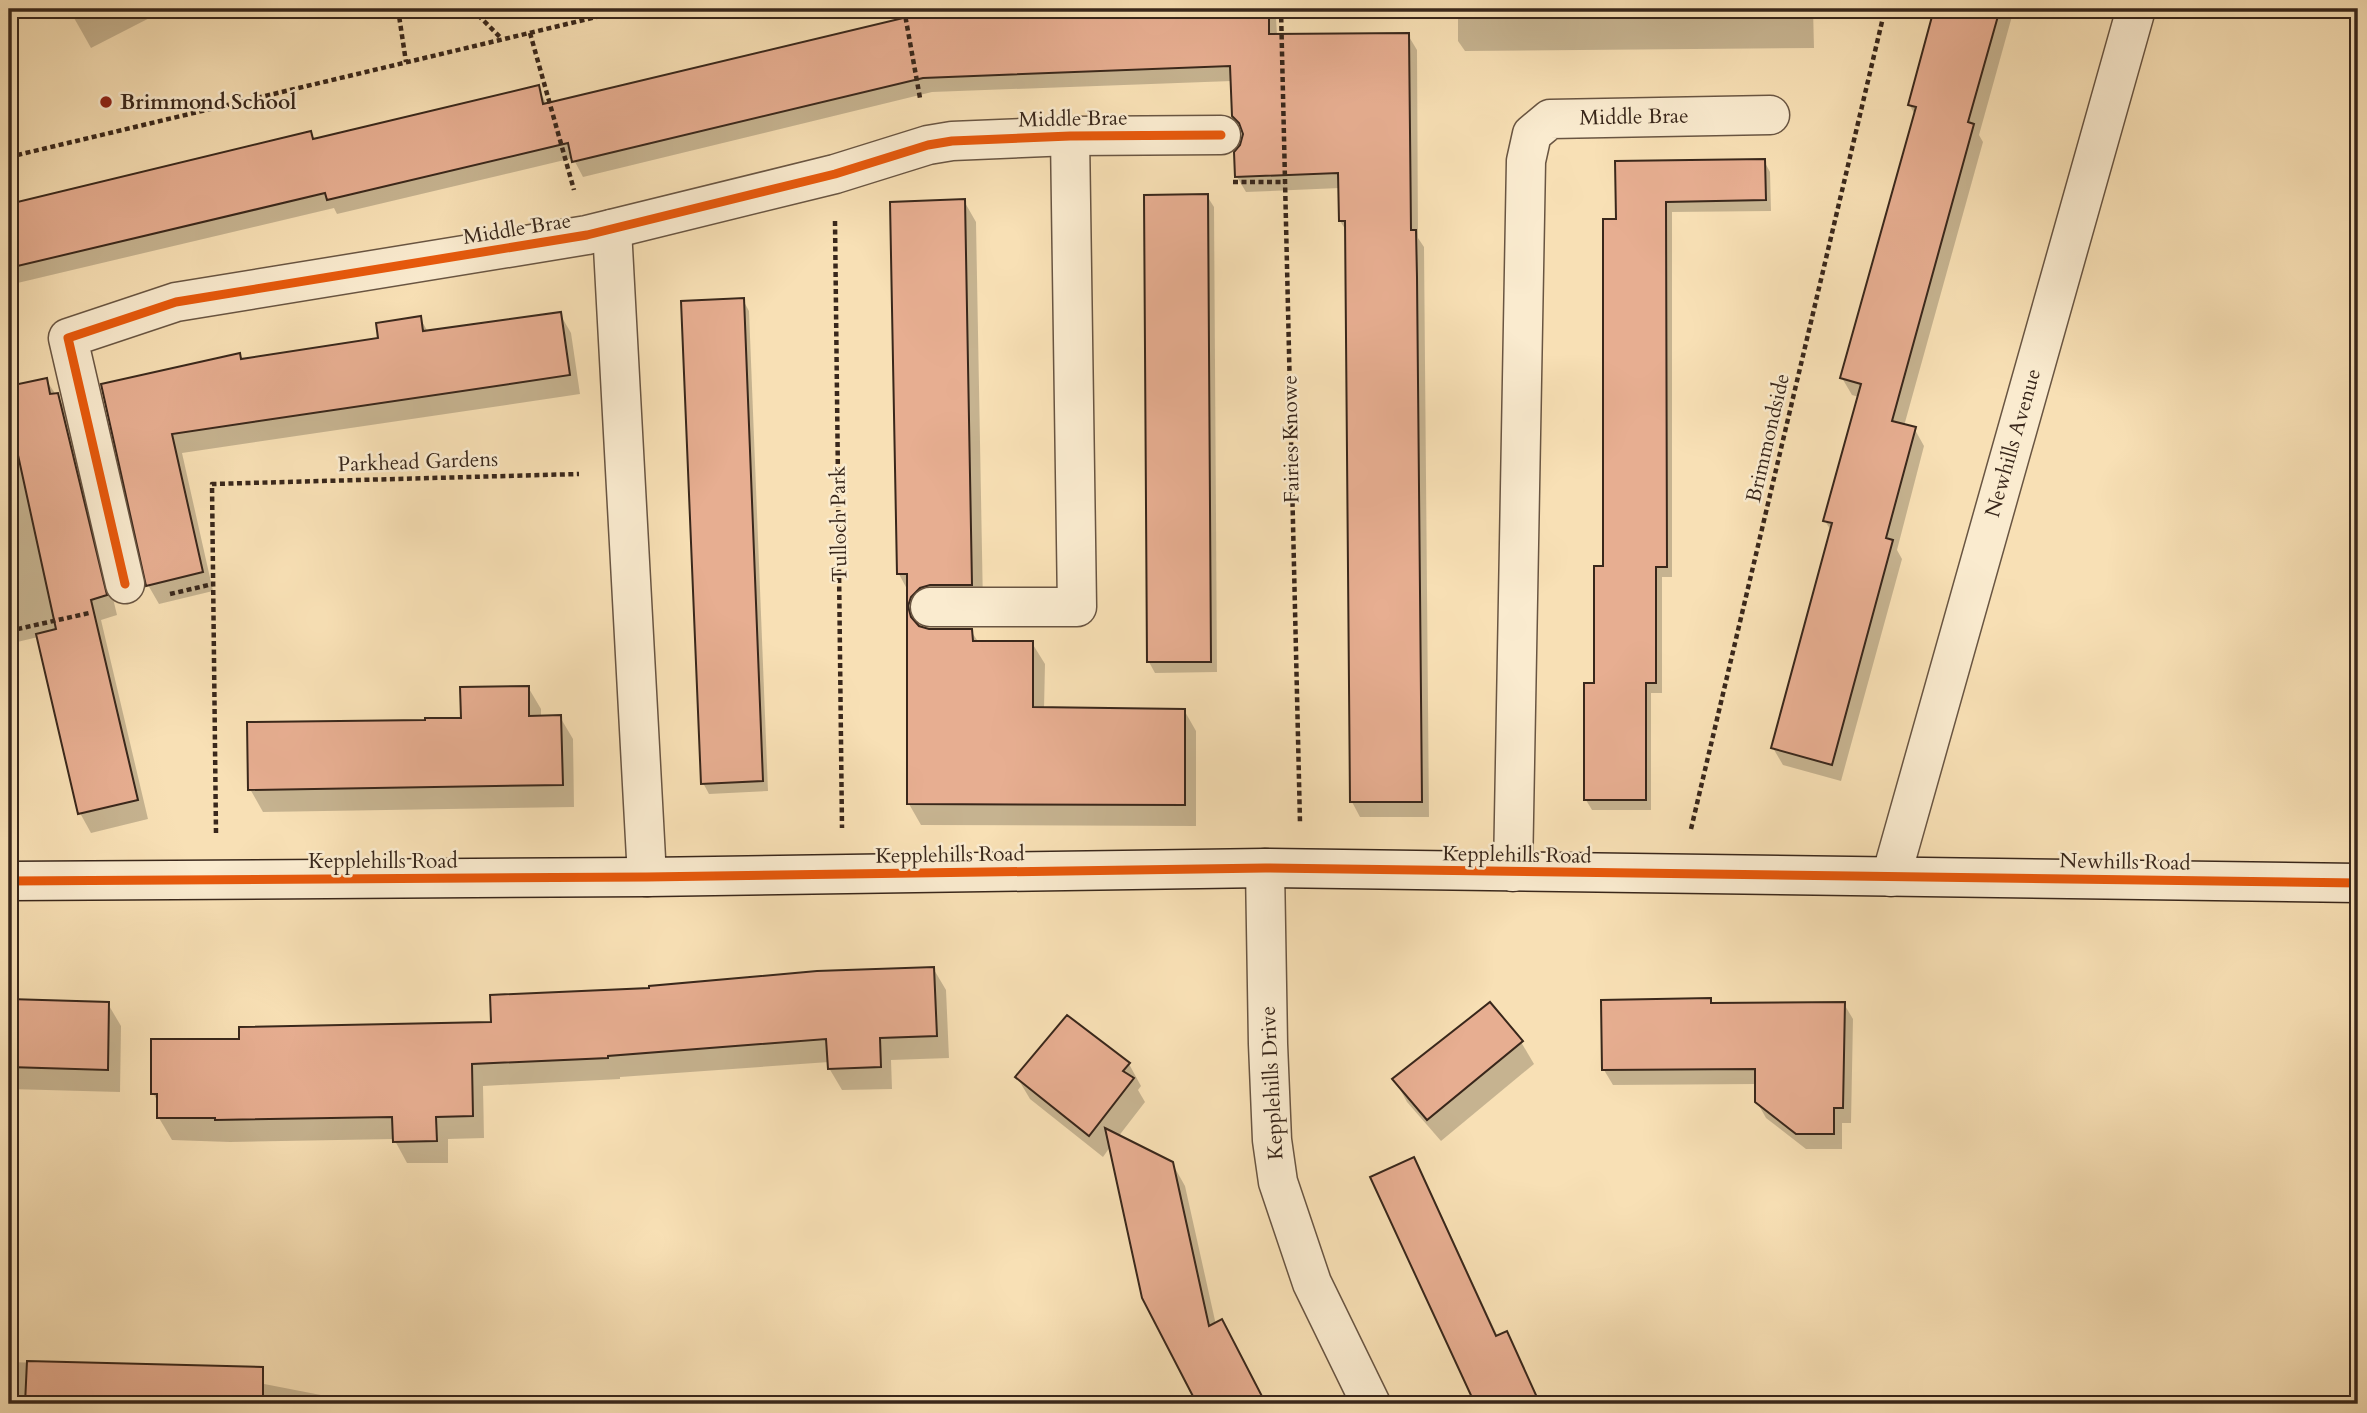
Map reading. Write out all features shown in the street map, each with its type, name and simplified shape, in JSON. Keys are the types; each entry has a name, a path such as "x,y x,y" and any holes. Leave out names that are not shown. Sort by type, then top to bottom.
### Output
{"street":[{"name":"Newhills Avenue","path":"1891,877 2136,9"},
{"name":"Middle Brae","path":"1513,872 1526,162 1532,134 1550,119 1770,115"},
{"name":"Middle Brae","path":"125,584 68,338 176,302 600,232 835,174 928,145 951,141 1070,136 1221,135"},
{"path":"930,607 1077,607 1070,136"},
{"path":"600,232 625,472 647,877"},
{"name":"Kepplehills Road","path":"9,881 1283,869 1891,877"},
{"name":"Kepplehills Drive","path":"1283,869 1271,1113 1278,1182 1312,1283 1371,1404"},
{"name":"Newhills Road","path":"1891,877 2358,883"}],"path":[{"path":"398,9 407,62"},
{"path":"471,9 503,39"},
{"path":"9,157 630,9"},
{"path":"904,9 928,145"},
{"path":"530,33 600,232"}],"building":[{"path":"1054,9 1269,9 1269,34 1409,33 1411,230 1416,230 1417,277 1422,802 1350,802 1345,221 1339,221 1338,173 1235,177 1234,152 1240,145 1243,134 1239,123 1232,116 1230,66 923,78 572,162 568,143 327,200 325,193 9,268 9,204 311,131 313,139 539,85 543,104 920,14"},
{"path":"1934,9 2000,9 1968,122 1974,124 1892,421 1916,427 1886,538 1893,540 1832,765 1771,748 1832,523 1823,521 1861,384 1840,378 1916,107 1908,105"},
{"path":"1765,159 1766,200 1666,202 1667,567 1656,567 1656,683 1646,683 1646,800 1584,800 1584,683 1594,683 1594,566 1603,566 1603,219 1616,219 1615,161"},
{"path":"1208,194 1211,662 1147,662 1144,195"},
{"path":"965,199 972,585 930,585 920,588 911,597 908,606 911,617 919,626 929,629 972,629 973,641 1033,641 1033,707 1185,709 1185,805 907,804 907,574 897,574 890,202"},
{"path":"744,298 763,781 701,784 681,301"},
{"path":"561,312 570,375 172,434 203,572 146,586 101,384 240,353 241,359 378,338 376,323 421,316 423,331"},
{"path":"47,378 50,394 58,393 107,595 91,600 138,800 78,814 36,634 56,629 9,414 9,386"},
{"path":"529,686 529,716 561,715 563,785 248,790 247,722 461,718 460,687"},
{"path":"934,967 937,1036 880,1038 881,1067 828,1069 826,1039 608,1058 472,1064 473,1116 436,1117 437,1141 393,1142 392,1117 215,1120 157,1118 157,1094 151,1094 151,1039 239,1039 239,1027 491,1022 490,995 649,988 817,971"},
{"path":"1711,998 1711,1003 1845,1002 1843,1108 1834,1108 1834,1134 1796,1134 1755,1102 1755,1069 1602,1070 1601,1000"},
{"path":"9,999 109,1002 108,1070 9,1067"},
{"path":"1490,1002 1523,1041 1427,1120 1392,1079"},
{"path":"1067,1015 1130,1063 1123,1071 1134,1078 1089,1136 1015,1077"},
{"path":"1105,1128 1173,1162 1209,1326 1222,1319 1266,1404 1197,1404 1142,1298"},
{"path":"1414,1157 1496,1336 1507,1331 1540,1404 1475,1404 1370,1177"},
{"path":"27,1361 263,1367 263,1404 25,1404"}],"cycle path":[{"path":"125,584 68,338 176,302 587,235 835,174 928,145 952,141 1070,136 1221,135"},
{"path":"9,881 647,877 1265,868 2358,883"}],"place":[{"name":"Brimmond School","path":"106,102"}]}
